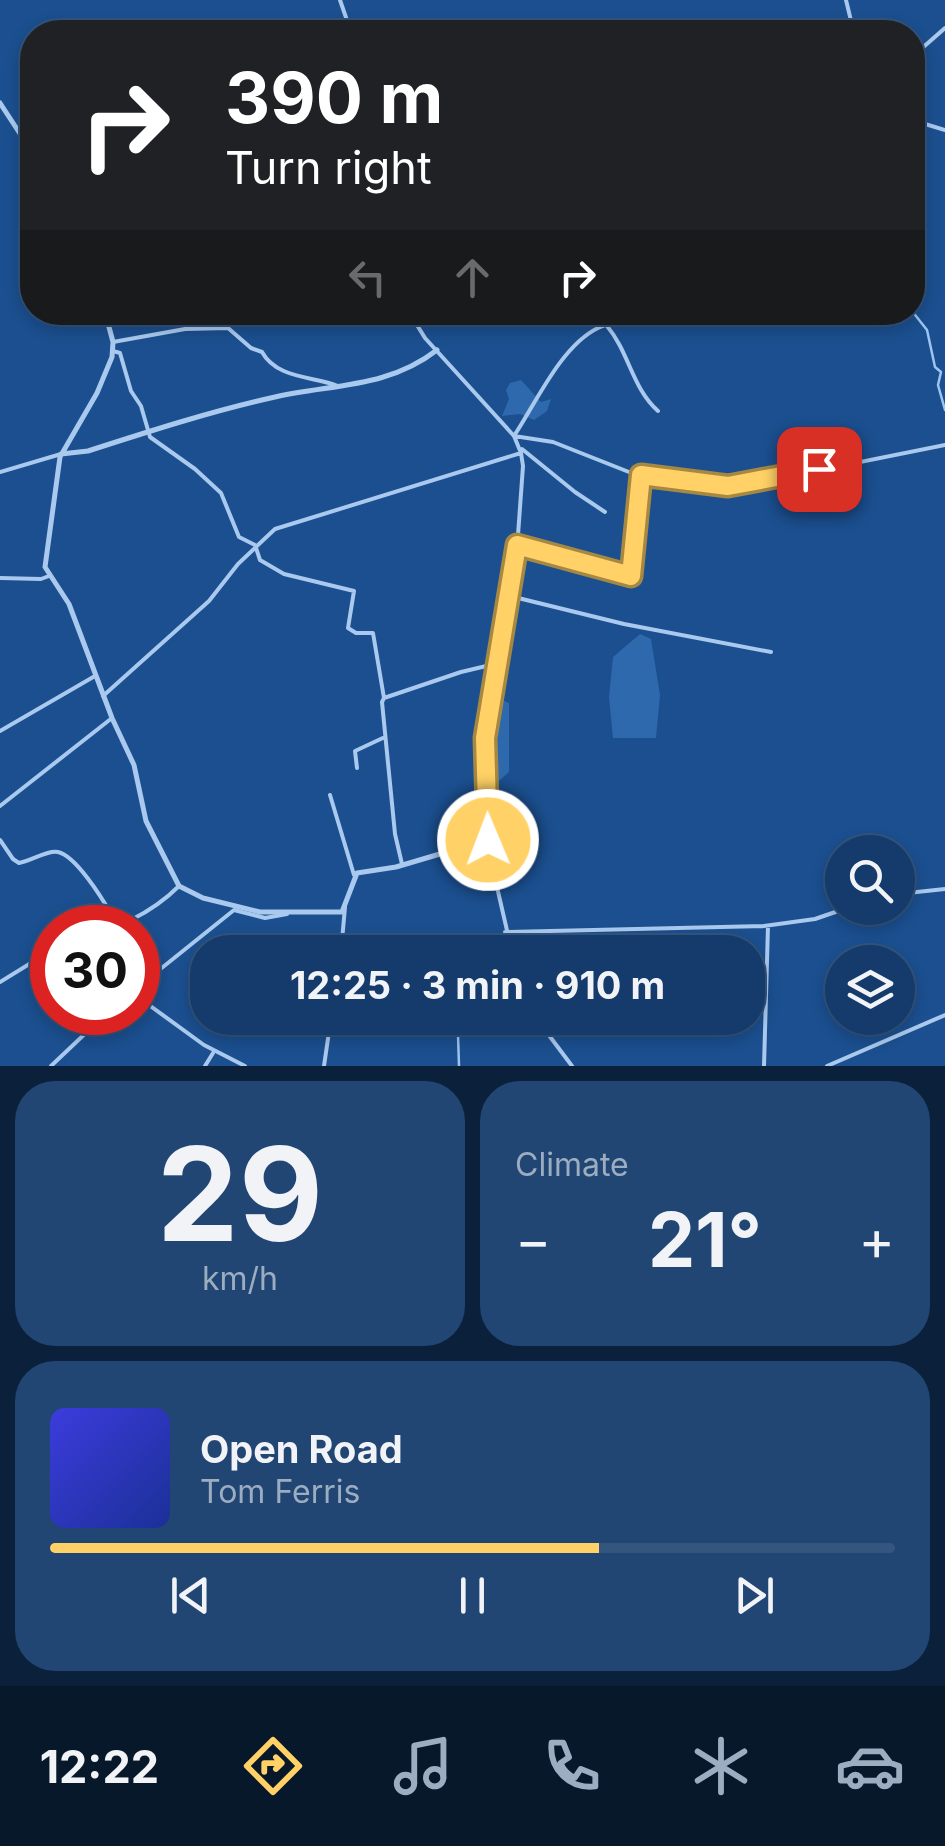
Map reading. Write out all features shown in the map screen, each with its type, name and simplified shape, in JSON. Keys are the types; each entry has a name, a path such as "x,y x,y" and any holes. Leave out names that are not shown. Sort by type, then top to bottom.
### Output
{"street":[{"path":"925,45 945,28"},
{"path":"0,104 20,134"},
{"path":"109,325 113,350 97,393 61,454 44,555 49,576 64,594 136,773 146,821 178,886 203,898 260,912 287,914 334,913 346,907"},
{"path":"416,325 514,436 522,453 517,545 484,749 488,840 506,935"},
{"path":"514,436 550,376 596,329 606,326 620,340 641,392 658,411"},
{"path":"114,342 185,329 228,328 282,370 338,386"},
{"path":"113,350 120,353 148,434 221,493 239,537 257,548 260,560 284,574 354,591 348,628 356,633 373,633 402,864"},
{"path":"0,472 272,398 388,378 420,364 437,350"},
{"path":"514,436 553,442 641,475 728,486 945,445"},
{"path":"519,446 574,492 605,512"},
{"path":"104,696 208,601 238,564 275,529 522,453"},
{"path":"517,545 631,576 641,475"},
{"path":"0,578 49,576"},
{"path":"510,596 624,624 771,652"},
{"path":"384,698 499,663"},
{"path":"0,731 96,676"},
{"path":"0,806 112,718"},
{"path":"356,768 355,750 385,737"},
{"path":"330,796 354,874 343,935"},
{"path":"0,840 20,863 53,852 64,854 84,874 105,905"},
{"path":"354,874 488,840"},
{"path":"157,905 178,886"},
{"path":"915,892 945,889"},
{"path":"160,970 234,910 265,918 287,914"},
{"path":"505,932 768,926 825,916"},
{"path":"764,1066 768,926"},
{"path":"0,982 30,964"},
{"path":"160,1012 214,1051 245,1066"},
{"path":"827,1066 945,1014"},
{"path":"50,1066 83,1035"},
{"path":"324,1066 329,1035"},
{"path":"549,1035 572,1066"},
{"path":"205,1066 214,1051"}],"shaded area":[{"path":"521,380 541,402 551,399 547,411 534,420 520,414 502,416 509,399 506,390 510,383"},
{"path":"640,634 651,639 660,695 656,738 613,738 609,697 613,657"},
{"path":"492,696 509,703 509,772 493,786 475,760 477,730"}],"waterway":[{"path":"923,325 935,367 941,372 938,385 945,410"},
{"path":"458,1035 459,1066"}],"route":[{"path":"488,840 485,738 517,545 631,576 641,475 728,486 819,469"}]}
